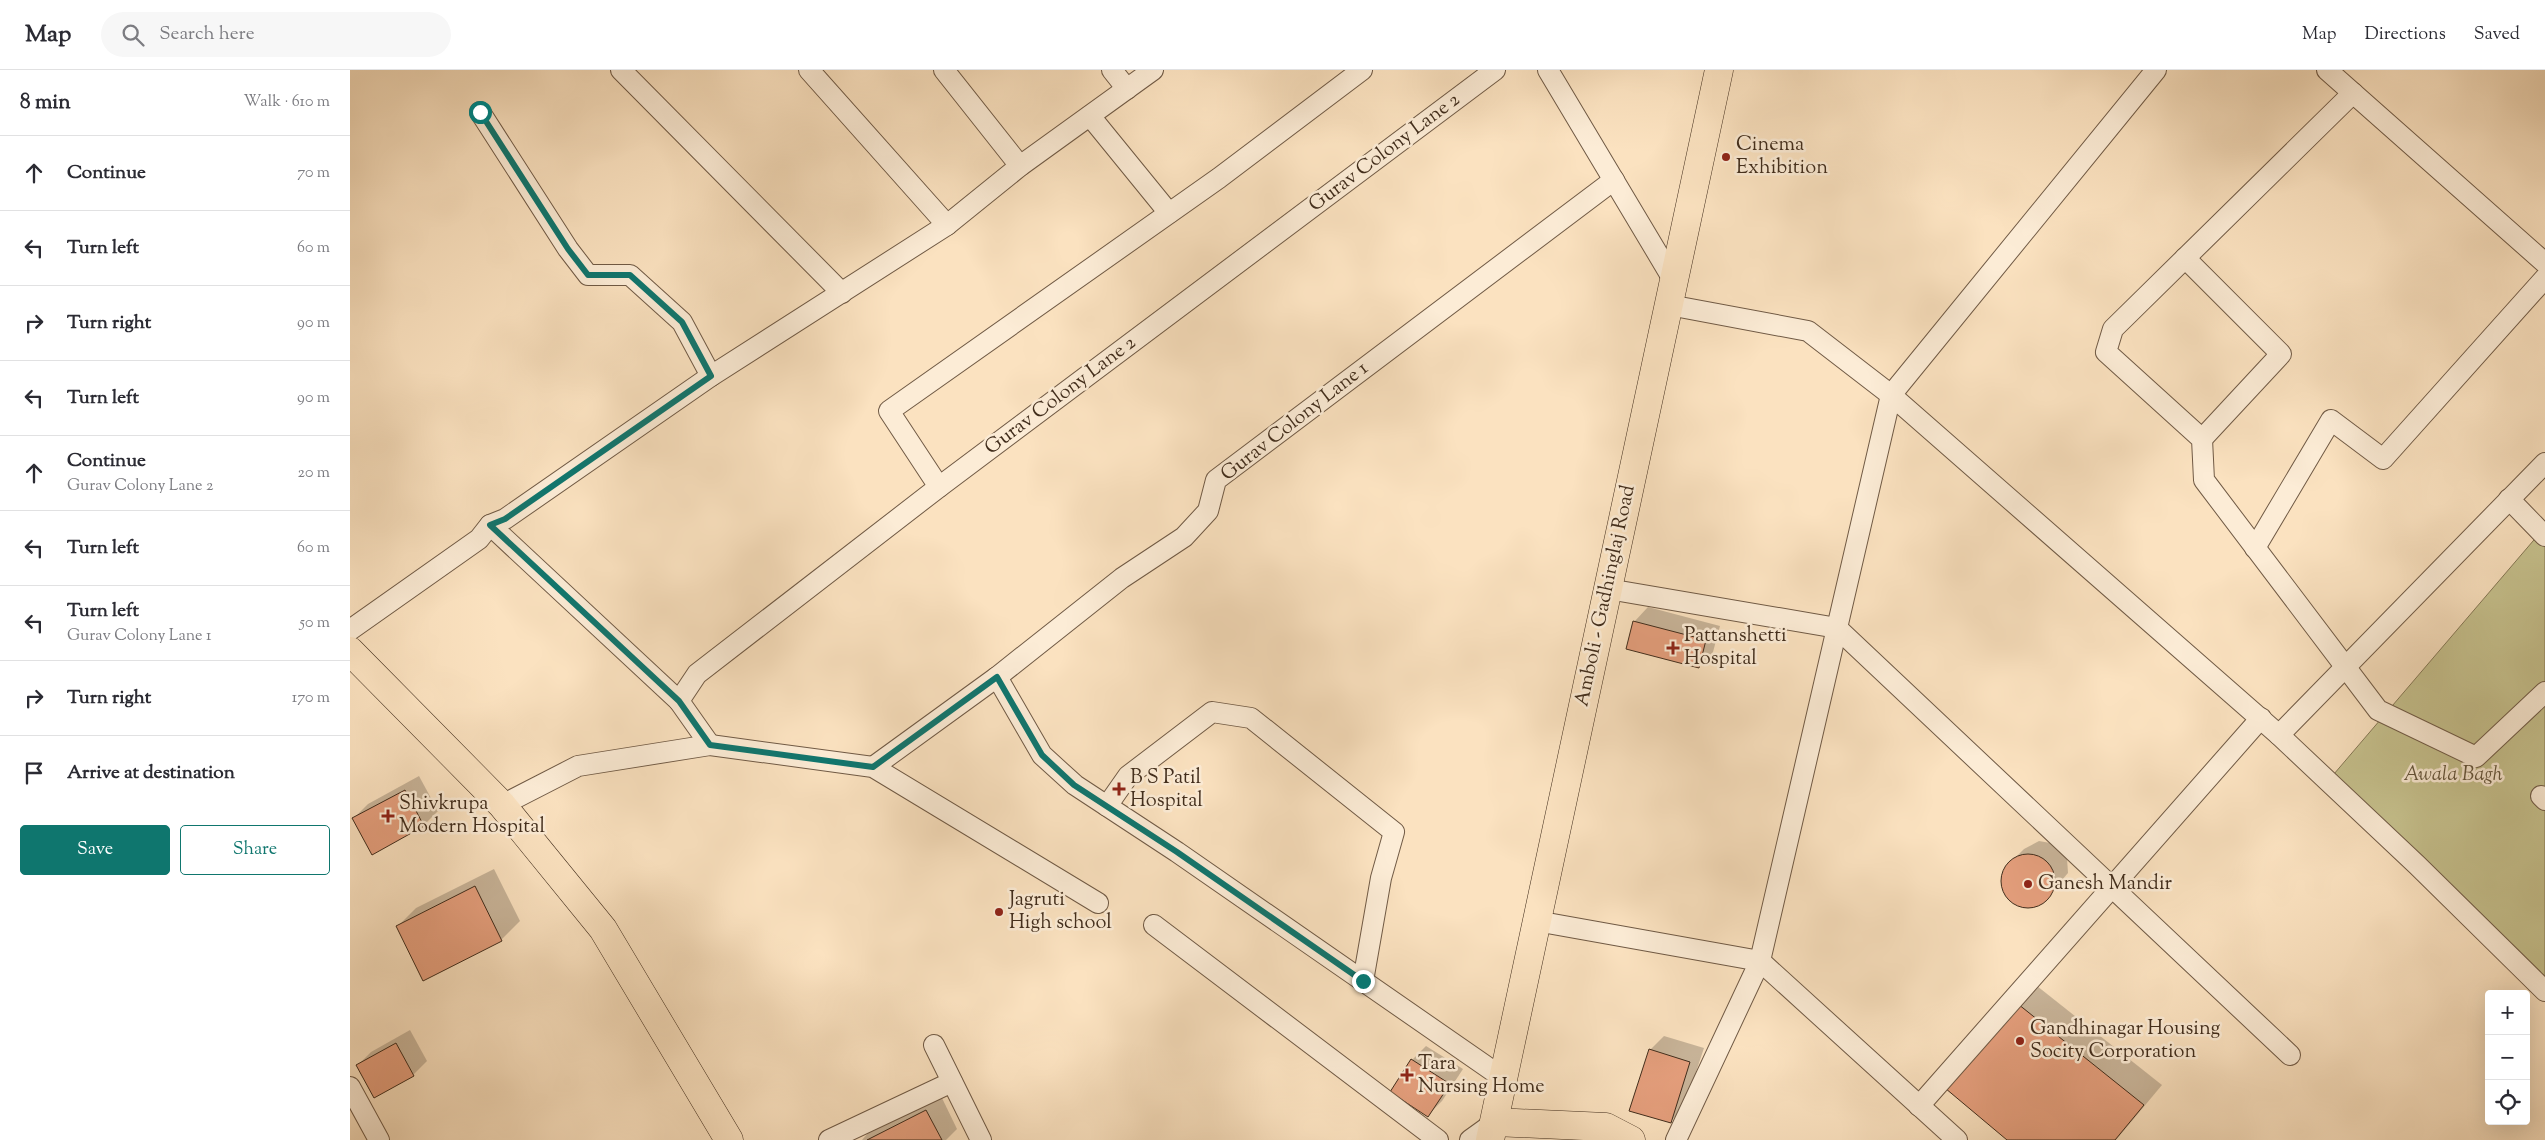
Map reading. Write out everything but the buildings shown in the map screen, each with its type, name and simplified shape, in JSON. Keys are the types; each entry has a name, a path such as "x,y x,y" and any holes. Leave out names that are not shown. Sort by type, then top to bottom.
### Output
{"main road":[{"name":"Amboli - Gadhinglaj Road","path":"1492,1131 1719,70"},
{"path":"350,651 502,805 603,929 729,1140"},
{"path":"1492,1131 1606,1128 1631,1140"}],"street":[{"path":"621,70 842,293"},
{"path":"809,70 947,225"},
{"path":"944,70 1020,166"},
{"path":"1112,70 1127,89"},
{"path":"350,630 479,539 490,525 505,519 711,376 947,225 1020,166 1152,70"},
{"path":"940,487 889,411 1169,213 1362,70"},
{"name":"Gurav Colony Lane 2","path":"679,701 697,674 940,487 1495,70"},
{"path":"1548,70 1614,180 1671,293 1808,331 1890,395 2280,734 2417,864 2545,991"},
{"path":"1676,1140 1760,961 1890,395 2156,70"},
{"path":"2327,70 2545,264"},
{"path":"2353,93 2113,329 2106,352 2202,439 2204,480 2378,710 2476,757 2545,692"},
{"path":"480,112 568,249 588,275 630,275 682,322 711,376"},
{"path":"1090,116 1169,213"},
{"name":"Gurav Colony Lane 1","path":"873,767 997,677 1122,578 1184,537 1208,511 1216,480 1614,180"},
{"path":"2185,258 2281,354 2202,439"},
{"path":"2255,548 2331,420 2383,459 2545,278"},
{"path":"2280,734 2545,463"},
{"path":"2509,500 2545,536"},
{"path":"490,525 679,701 710,745"},
{"path":"1608,589 1837,628 2290,1055"},
{"path":"997,677 1042,755 1074,785 1363,981 1502,1078"},
{"path":"1107,806 1128,776 1212,712 1251,718 1394,832 1381,878 1363,981"},
{"path":"1919,1106 2261,718"},
{"path":"502,805 578,766 710,745 873,767 1098,903"},
{"path":"1536,921 1760,961 1957,1140"},
{"path":"1154,926 1438,1140"},
{"path":"934,1044 981,1140"},
{"path":"829,1140 952,1082"},
{"path":"350,1087 379,1140"},
{"path":"1470,1140 1492,1131"}],"green space":[{"name":"Awala Bagh","path":"2545,527 2545,995 2328,781"}],"place":[{"name":"Cinema Exhibition","path":"1726,157"},
{"name":"Pattanshetti Hospital","path":"1673,648"},
{"name":"B S Patil Hospital","path":"1119,789"},
{"name":"Shivkrupa Modern Hospital","path":"388,816"},
{"name":"Ganesh Mandir","path":"2028,884"},
{"name":"Jagruti High school","path":"999,912"},
{"name":"Gandhinagar Housing Socity Corporation","path":"2020,1041"},
{"name":"Tara Nursing Home","path":"1407,1075"}],"route":[{"path":"480,112 568,249 588,275 630,275 682,322 711,376 505,519 490,525 679,701 710,745 873,767 997,677 1042,755 1074,785 1177,852 1363,981"}]}
